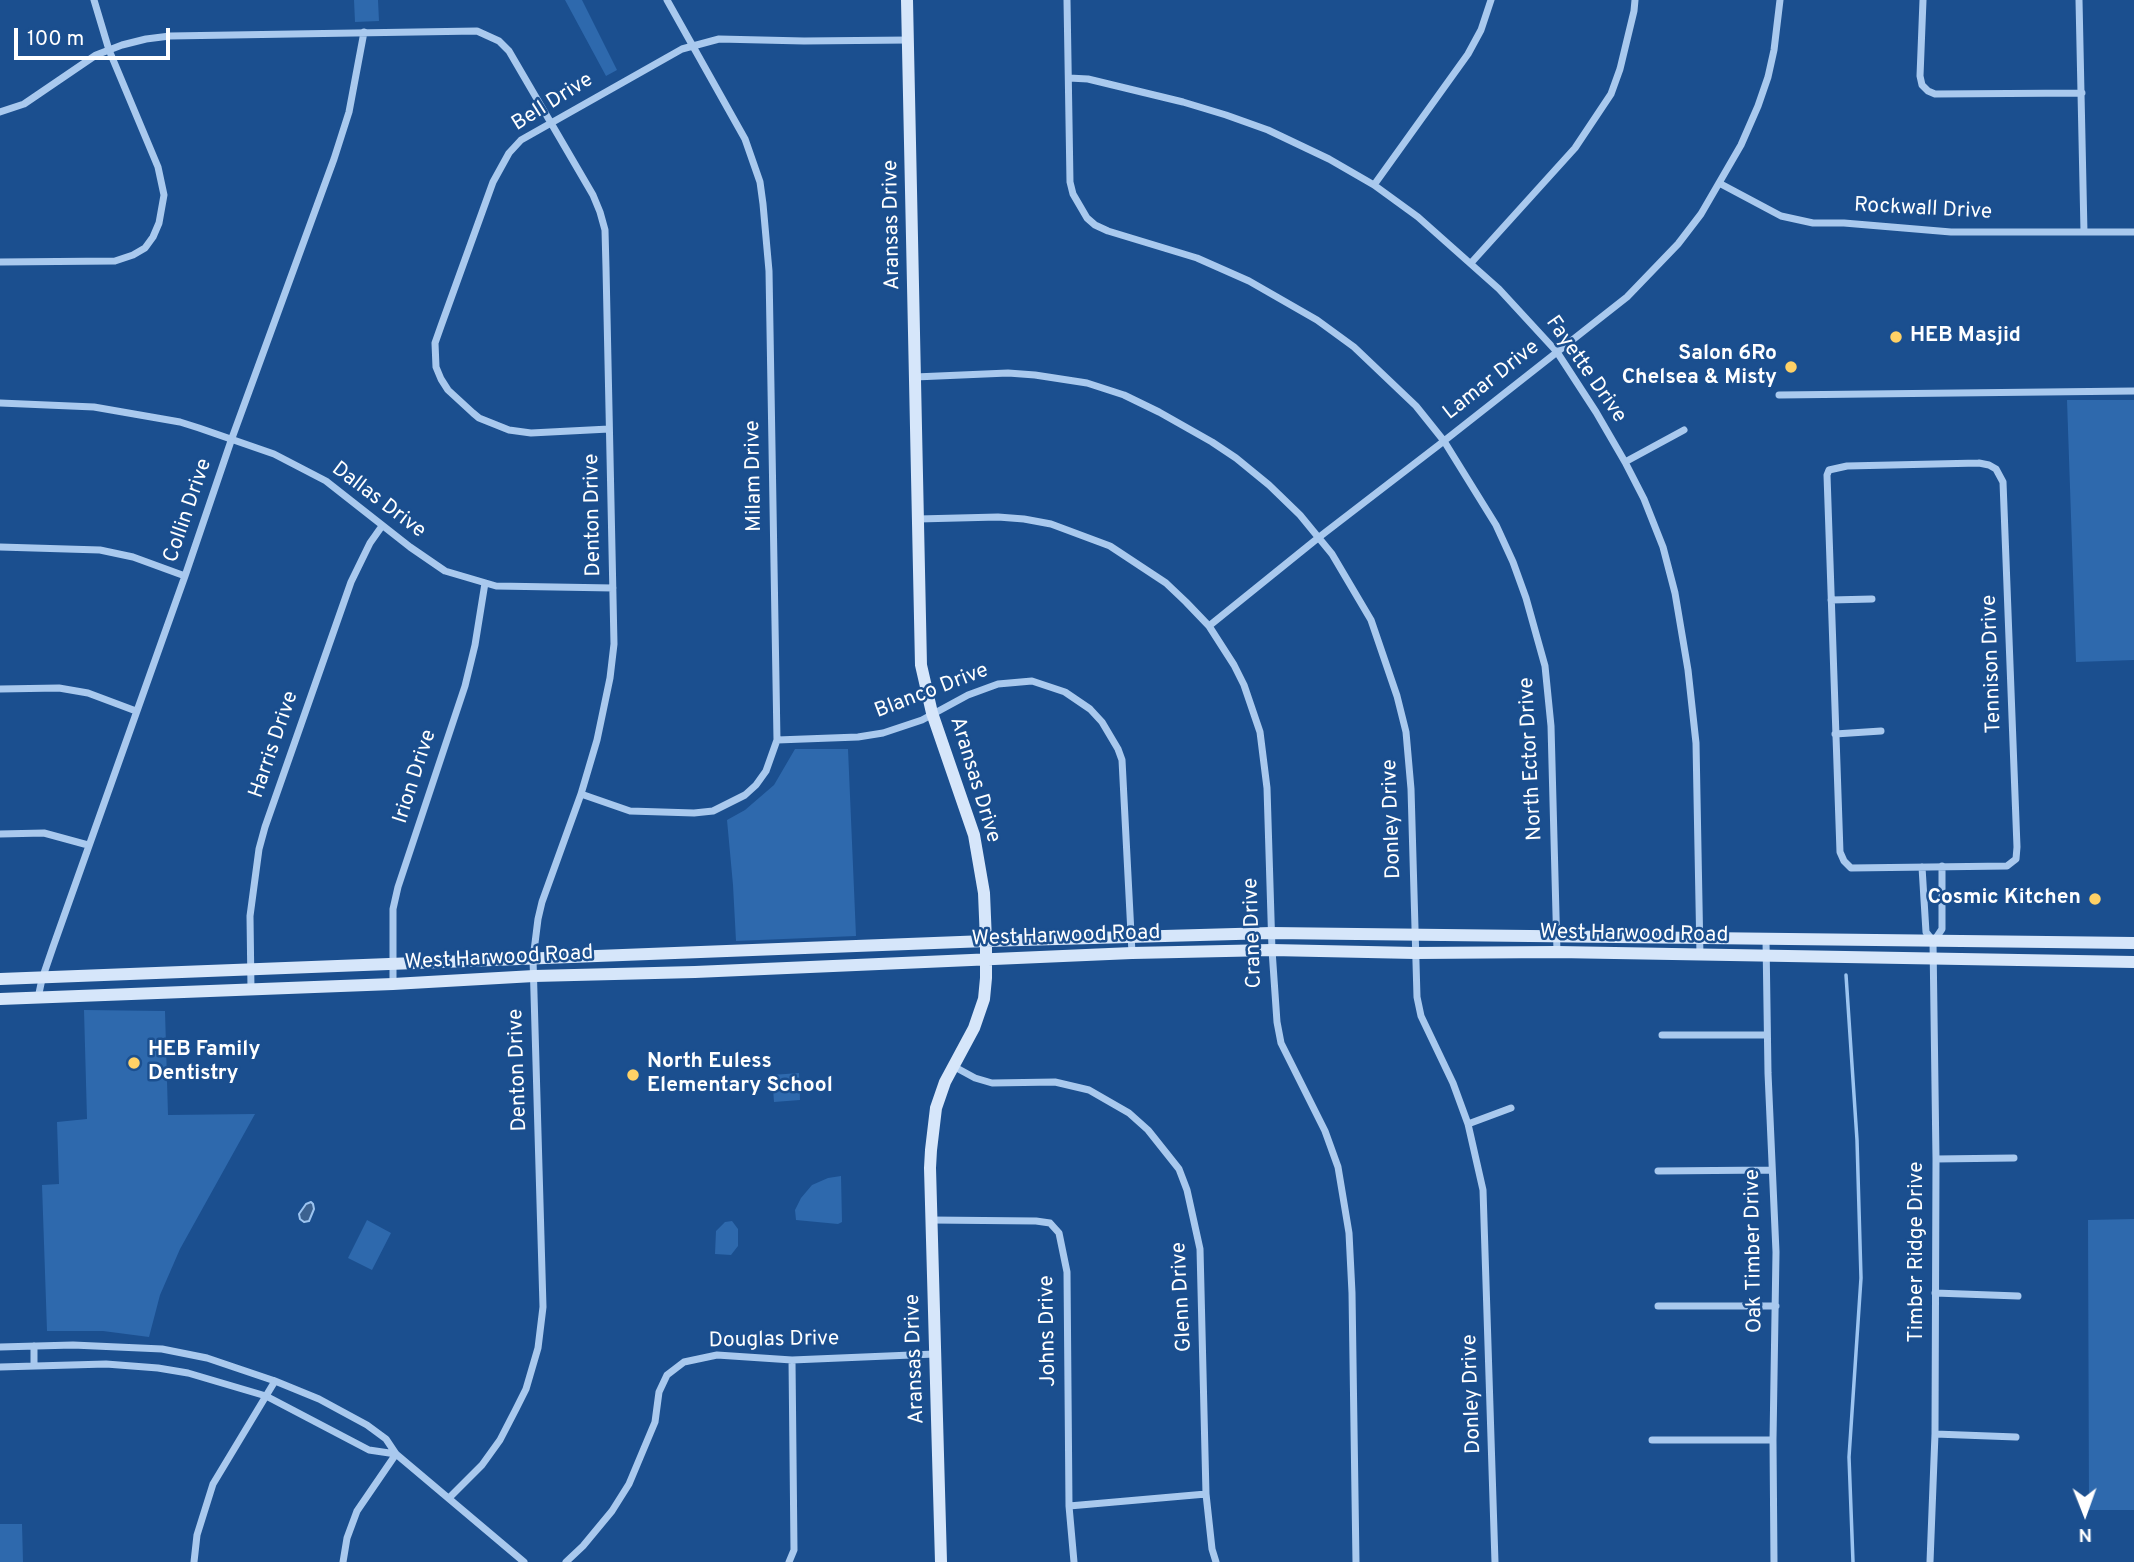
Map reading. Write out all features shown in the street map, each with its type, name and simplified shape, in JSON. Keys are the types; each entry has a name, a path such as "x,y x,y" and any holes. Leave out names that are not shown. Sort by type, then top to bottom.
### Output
{"main road":[{"name":"Aransas Drive","path":"907,0 921,665 932,713 974,835 984,893 986,942 986,978 981,1010 944,1082 933,1127 930,1168 940,1562"},
{"name":"West Harwood Road","path":"0,979 1271,933 2134,943"},
{"name":"West Harwood Road","path":"0,999 393,984 534,975 1272,950 2134,962"},
{"path":"666,954 667,972"}],"street":[{"path":"0,262 115,261 145,248 153,237 163,208 162,181 109,50 94,0"},
{"name":"Milam Drive","path":"581,794 630,811 713,811 745,795 756,785 766,771 777,740 769,271 764,204 760,182 745,139 667,0"},
{"name":"North Ector Drive","path":"1067,0 1070,182 1073,194 1087,218 1108,231 1197,258 1249,281 1317,320 1384,374 1416,406 1444,442 1496,525 1526,598 1545,666 1551,726 1557,952"},
{"path":"1374,186 1468,54 1482,30 1491,0"},
{"path":"1471,263 1575,148 1611,94 1620,69 1634,11 1634,0"},
{"name":"Lamar Drive","path":"1209,626 1627,297 1678,244 1701,214 1741,145 1768,77 1780,0"},
{"path":"1923,0 1920,76 1922,85 1928,91 1935,94 2082,93"},
{"path":"2079,0 2084,232"},
{"name":"Collin Drive","path":"38,998 88,845 334,159 349,112 364,32"},
{"name":"Denton Drive","path":"0,112 24,104 96,55 134,42 170,36 477,32 489,36 509,51 593,195 605,230 614,643 610,678 597,740 581,794 542,902 533,959 543,1307 538,1348 526,1389 500,1440 482,1465 449,1498"},
{"name":"Bell Drive","path":"609,429 531,433 509,430 473,413 448,390 436,368 435,343 493,182 509,153 521,140 681,49 719,39 909,40"},
{"name":"Fayette Drive","path":"1069,78 1088,79 1183,102 1268,130 1329,159 1418,217 1499,289 1556,352 1585,393 1644,499 1663,547 1675,593 1688,670 1696,743 1700,956"},
{"name":"Rockwall Drive","path":"1719,183 1781,216 1813,223 1951,232 2134,232"},
{"name":"Donley Drive","path":"915,377 1008,373 1035,375 1087,383 1124,395 1159,412 1236,458 1300,515 1332,554 1371,620 1387,664 1406,732 1411,789 1416,997 1421,1016 1453,1083 1468,1124 1483,1190 1495,1562"},
{"path":"1779,395 2134,391"},
{"name":"Dallas Drive","path":"0,403 94,407 180,422 274,454 326,481 428,561 445,571 496,586 613,588"},
{"path":"1625,462 1684,430"},
{"name":"Tennison Drive","path":"1831,600 1827,488 1829,470 1847,466 1979,463 1996,469 2003,482 2016,859 2007,866 1942,866"},
{"name":"Crane Drive","path":"918,519 1024,519 1051,524 1110,546 1166,583 1209,626 1244,685 1260,733 1268,788 1271,933 1276,1013 1281,1043 1325,1131 1338,1167 1349,1233 1356,1562"},
{"name":"Harris Drive","path":"251,989 250,916 259,849 265,827 351,582 370,543 382,526"},
{"path":"0,547 100,550 133,557 185,576"},
{"name":"Irion Drive","path":"393,984 393,909 398,887 467,677 485,583"},
{"path":"1872,599 1831,600 1840,852 1851,868 1942,866 1942,929 1933,941 1926,932 1922,867"},
{"name":"Blanco Drive","path":"777,740 858,737 883,733 922,720 968,695 998,684 1032,681 1065,692 1090,709 1102,722 1122,760 1132,953"},
{"path":"0,689 59,688 88,693 136,711"},
{"path":"1835,734 1881,731"},
{"path":"0,834 44,833 88,845"},
{"name":"Oak Timber Drive","path":"1766,940 1771,1170 1776,1252 1774,1562"},
{"name":"Timber Ridge Drive","path":"1930,1562 1935,1434 1936,1159 1933,941"},
{"path":"1662,1035 1767,1035"},
{"name":"Glenn Drive","path":"953,1065 975,1079 992,1083 1055,1082 1088,1090 1129,1114 1148,1130 1179,1169 1187,1190 1200,1249 1206,1494 1216,1562"},
{"path":"1468,1124 1511,1108"},
{"path":"1936,1159 2014,1158"},
{"path":"1658,1171 1771,1170"},
{"name":"Johns Drive","path":"931,1220 1035,1220 1050,1223 1059,1233 1067,1272 1069,1506 1074,1562"},
{"path":"1935,1293 2018,1296"},
{"path":"1657,1306 1776,1306"},
{"path":"0,1347 73,1345 162,1349 207,1358 275,1381 345,1412 367,1425 386,1439 396,1454 524,1562"},
{"path":"34,1346 34,1365"},
{"path":"158,1367 162,1349"},
{"name":"Douglas Drive","path":"566,1562 612,1511 629,1484 655,1422 659,1392 667,1375 684,1362 717,1355 792,1360 935,1354"},
{"path":"789,1562 794,1550 792,1360"},
{"path":"0,1367 106,1364 158,1367 234,1385 266,1396 369,1450 396,1454"},
{"path":"194,1562 197,1535 213,1484 275,1381"},
{"path":"1935,1434 2016,1437"},
{"path":"1652,1440 1773,1440"},
{"path":"343,1562 347,1538 357,1511 396,1454"},
{"path":"1069,1506 1206,1494"}],"shaded area":[{"path":"354,0 378,0 379,21 355,22"},
{"path":"565,0 582,0 617,70 606,76"},
{"path":"2067,400 2134,400 2134,660 2076,662"},
{"path":"795,749 848,749 856,936 736,941 727,820 745,810 774,785"},
{"path":"84,1010 165,1011 168,1115 255,1114 180,1249 160,1295 149,1337 103,1331 47,1331 42,1185 59,1184 57,1122 87,1119"},
{"path":"799,1073 800,1100 774,1102 772,1075"},
{"path":"841,1176 842,1222 838,1224 796,1220 795,1210 812,1185"},
{"path":"311,1202 314,1209 309,1221 304,1222 299,1214 306,1204"},
{"path":"2134,1219 2134,1510 2089,1510 2088,1220"},
{"path":"367,1220 391,1233 372,1270 348,1258"},
{"path":"732,1221 738,1229 738,1246 731,1255 715,1254 716,1231 725,1222"},
{"path":"0,1524 22,1524 23,1562 0,1562"}],"waterway":[{"path":"1846,975 1857,1140 1861,1278 1849,1457 1853,1562"}],"place":[{"name":"HEB Masjid","path":"1896,337"},
{"name":"Salon 6Ro Chelsea & Misty","path":"1791,367"},
{"name":"Cosmic Kitchen","path":"2095,899"},
{"name":"HEB Family Dentistry","path":"134,1063"},
{"name":"North Euless Elementary School","path":"633,1075"}]}
